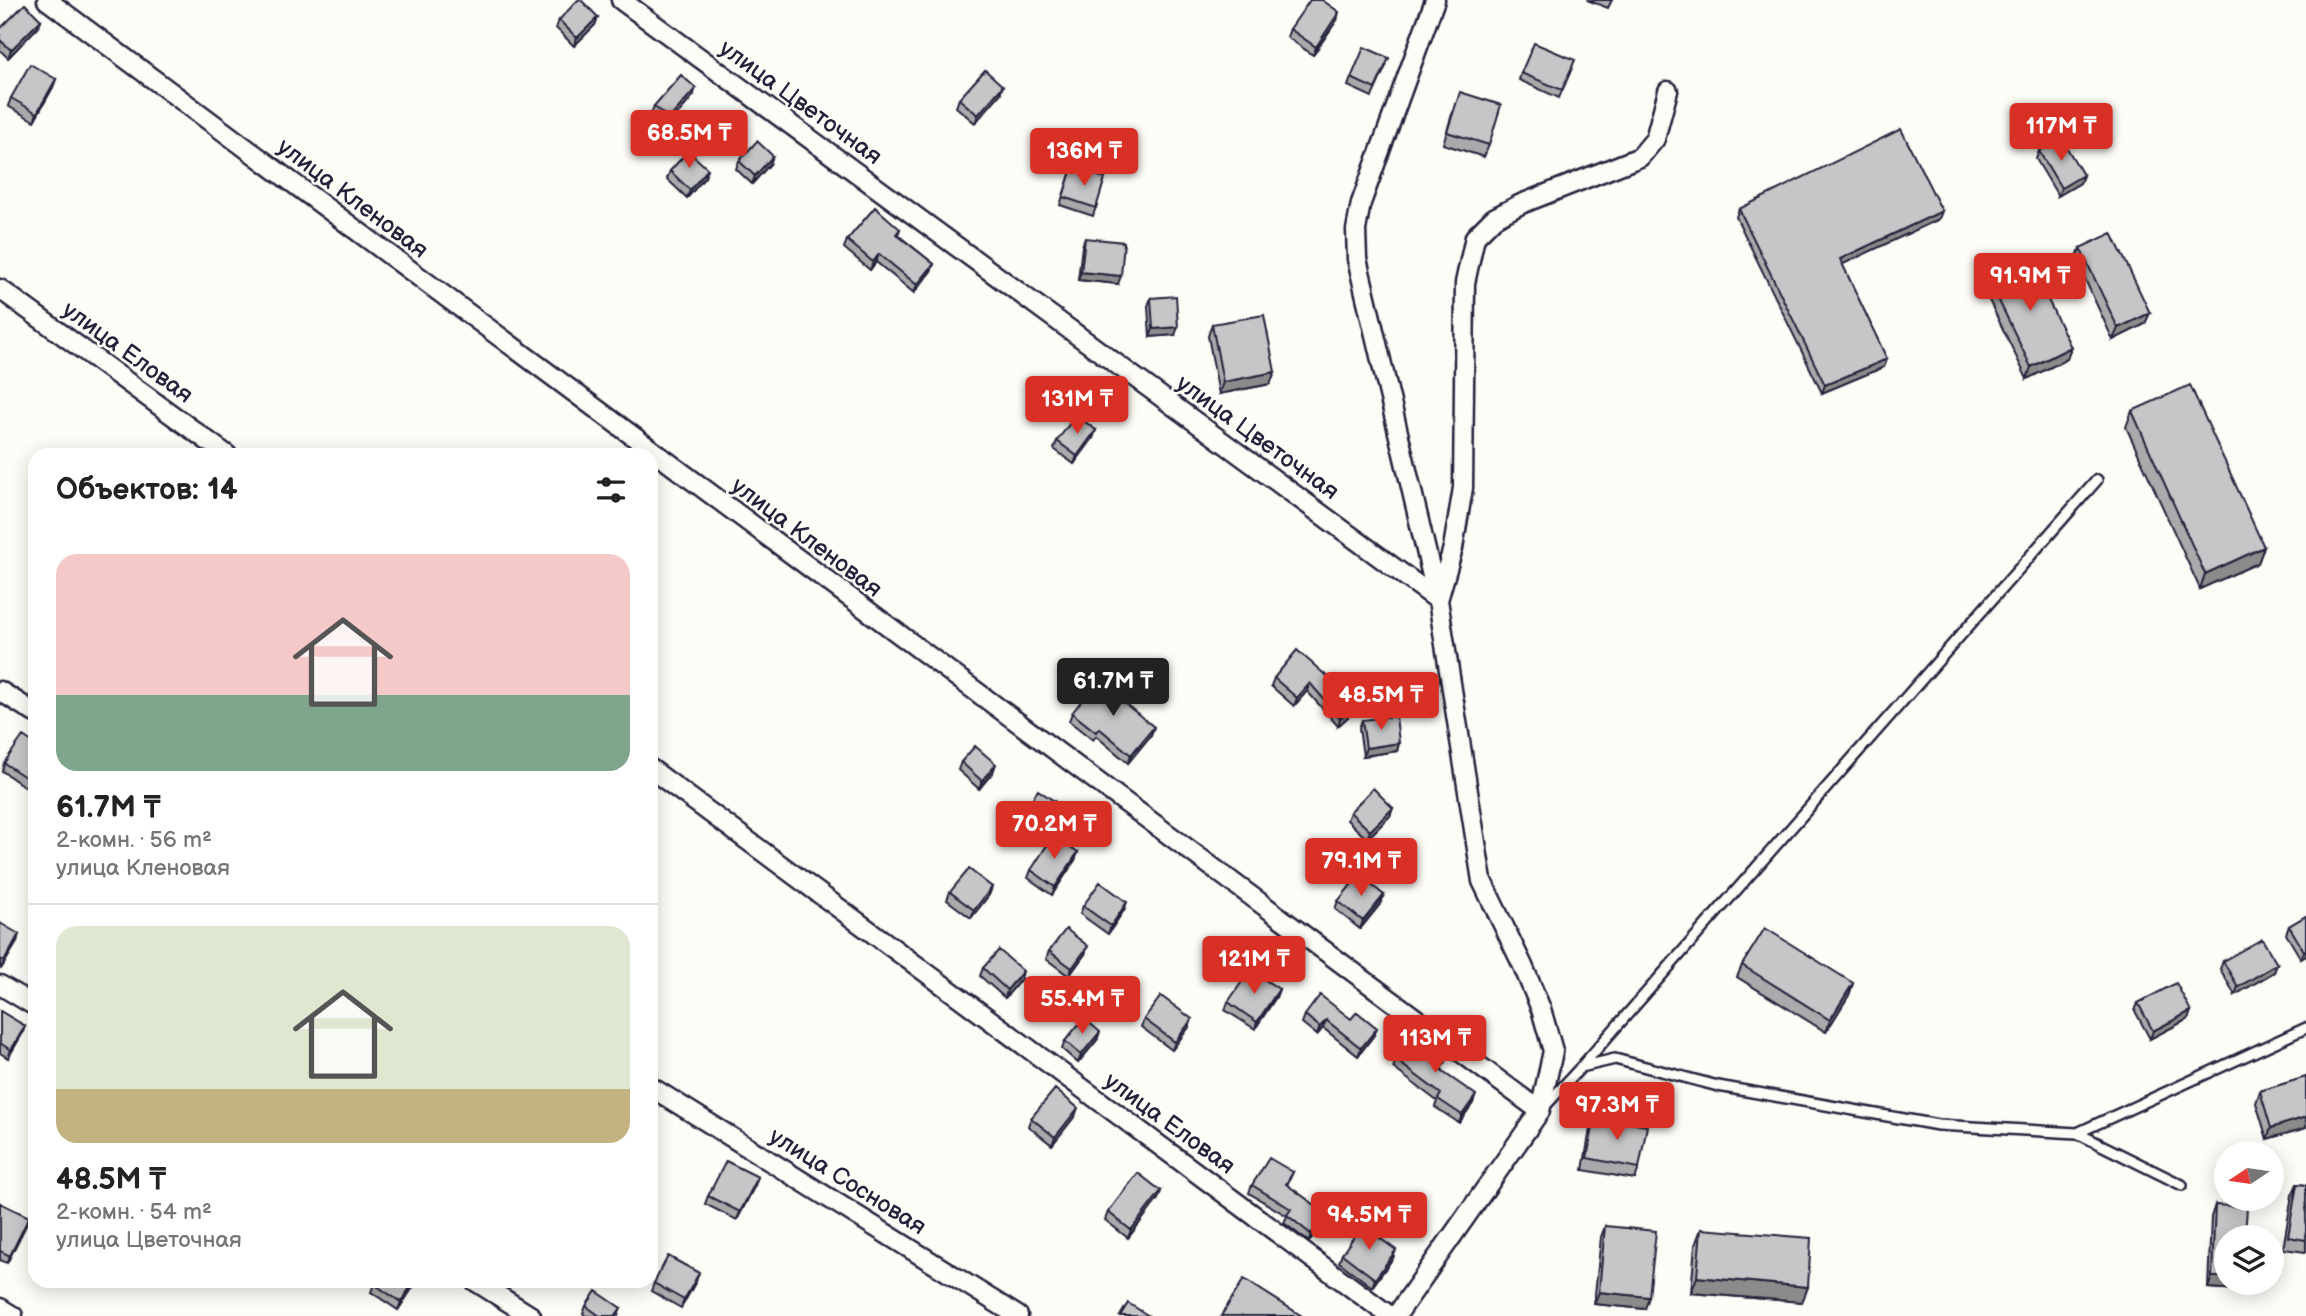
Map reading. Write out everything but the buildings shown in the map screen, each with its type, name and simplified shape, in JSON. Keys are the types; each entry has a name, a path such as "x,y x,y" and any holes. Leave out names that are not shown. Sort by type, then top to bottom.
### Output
{"street":[{"name":"улица Кленовая","path":"47,0 649,448"},
{"name":"улица Цветочная","path":"621,0 1438,600"},
{"path":"1396,1316 1540,1111 1553,1051 1541,1009 1482,881 1438,600 1357,259 1356,230 1361,203 1433,1"},
{"path":"1438,600 1453,548 1463,488 1465,283 1475,237 1494,218 1521,204 1640,158 1656,139 1668,91"},
{"name":"улица Еловая","path":"0,289 218,448"},
{"name":"улица Кленовая","path":"658,455 1540,1111"},
{"path":"0,691 28,709"},
{"name":"улица Еловая","path":"658,774 1390,1316"},
{"path":"0,985 28,1002"},
{"name":"улица Сосновая","path":"658,1091 1018,1316"},
{"path":"486,1288 531,1316"}],"lane":[{"path":"1540,1111 2097,480"},
{"path":"2077,1133 2306,1028"},
{"path":"1581,1066 1615,1059 1718,1086 1938,1125 2077,1133 2182,1185"}]}
